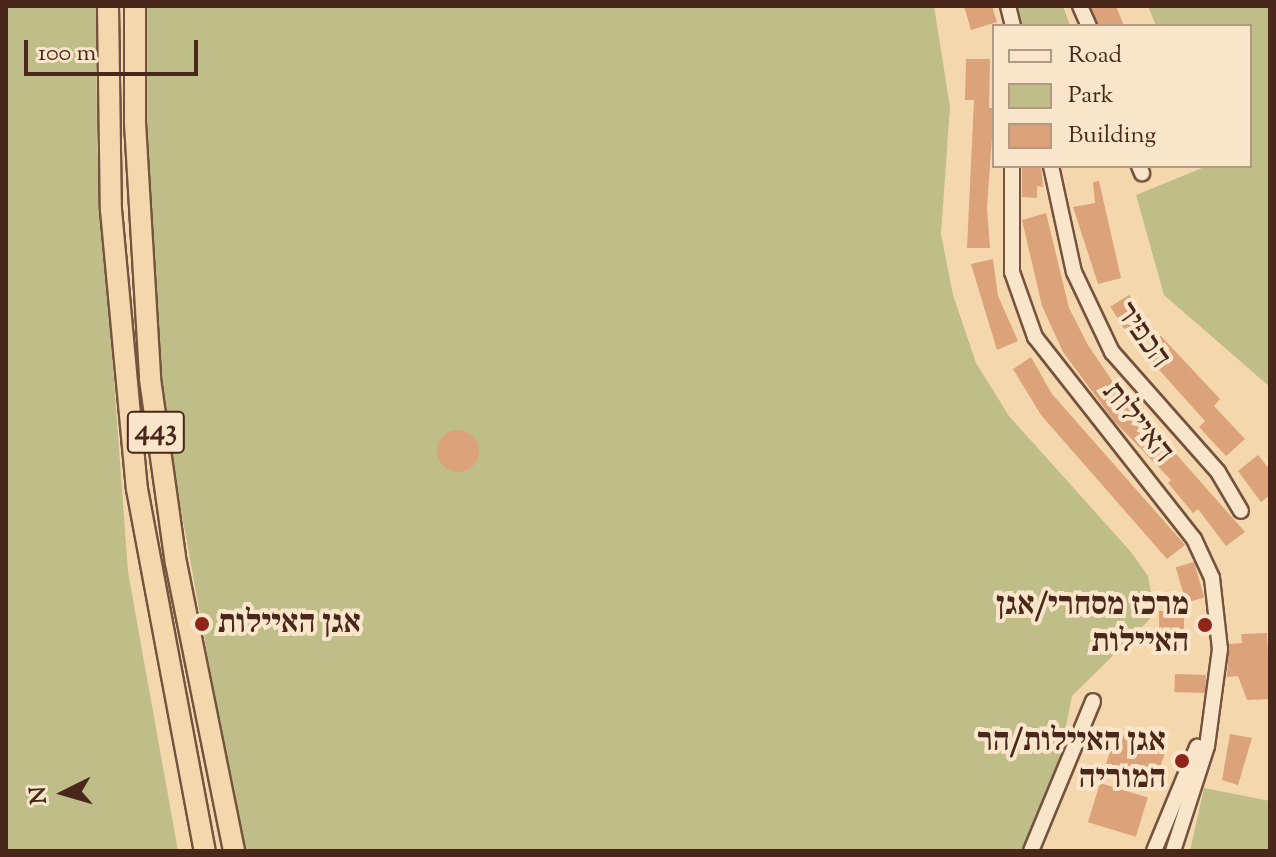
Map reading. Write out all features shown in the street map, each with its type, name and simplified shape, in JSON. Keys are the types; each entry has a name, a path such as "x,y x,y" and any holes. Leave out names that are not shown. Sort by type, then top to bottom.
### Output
{"highway":[{"name":"443","path":"108,6 111,210 137,489 205,851"},
{"name":"443","path":"135,6 140,242 153,410 176,563 234,851"}],"street":[{"name":"האיילות","path":"1012,168 1012,272 1035,337 1206,557 1220,629 1211,713"},
{"name":"הכפיר","path":"1051,168 1074,272 1112,352 1218,472 1241,511"},
{"path":"1031,851 1093,701"},
{"path":"1154,851 1211,713"},
{"path":"1173,851 1207,746 1211,713"}],"green space":[{"path":"6,6 96,6 97,144 128,572 178,851 6,851"},
{"path":"146,6 934,6 950,107 941,234 953,295 976,363 1009,416 1131,552 1148,576 1155,614 1072,696 1041,851 243,851 174,471 142,244"},
{"path":"1016,6 1063,6 1069,24 1020,24"},
{"path":"1148,6 1270,6 1270,387 1164,295 1136,195 1202,168 1252,168 1252,24 1155,24"},
{"path":"1204,788 1270,801 1270,851 1190,851"}],"building":[{"path":"964,6 992,6 997,22 971,30"},
{"path":"1091,6 1116,6 1123,24 1098,24"},
{"path":"966,59 990,59 992,137 987,208 990,248 967,248 974,100 965,100"},
{"path":"1022,168 1041,168 1043,187 1037,186 1037,198 1022,197"},
{"path":"1099,181 1121,278 1098,284 1073,207 1095,203 1093,182"},
{"path":"1046,213 1069,308 1088,345 1115,385 1245,532 1226,546 1198,509 1193,513 1168,483 1171,480 1114,421 1063,352 1042,306 1022,220"},
{"path":"993,259 998,296 1018,341 997,350 971,264"},
{"path":"1129,295 1149,327 1130,339 1110,307"},
{"path":"1160,335 1220,399 1214,406 1245,439 1226,456 1199,427 1205,421 1143,352"},
{"path":"1031,357 1052,394 1185,545 1167,559 1041,415 1013,369"},
{"path":"458,430 473,436 479,451 473,466 458,472 443,466 437,451 443,436"},
{"path":"1258,455 1270,470 1270,495 1261,502 1238,471"},
{"path":"1194,562 1204,598 1186,603 1176,567"},
{"path":"1159,611 1184,611 1184,653 1159,653"},
{"path":"1267,633 1270,699 1247,700 1238,676 1227,677 1229,644 1242,643 1241,634"},
{"path":"1175,674 1206,675 1205,693 1174,692"},
{"path":"1117,733 1166,751 1154,785 1105,767"},
{"path":"1230,734 1252,738 1238,785 1222,780"},
{"path":"1100,783 1148,798 1136,837 1088,822"}],"place":[{"name":"אגן האיילות","path":"202,624"},
{"name":"מרכז מסחרי/אגן האיילות","path":"1205,625"},
{"name":"אגן האיילות/הר המוריה","path":"1182,761"}]}
